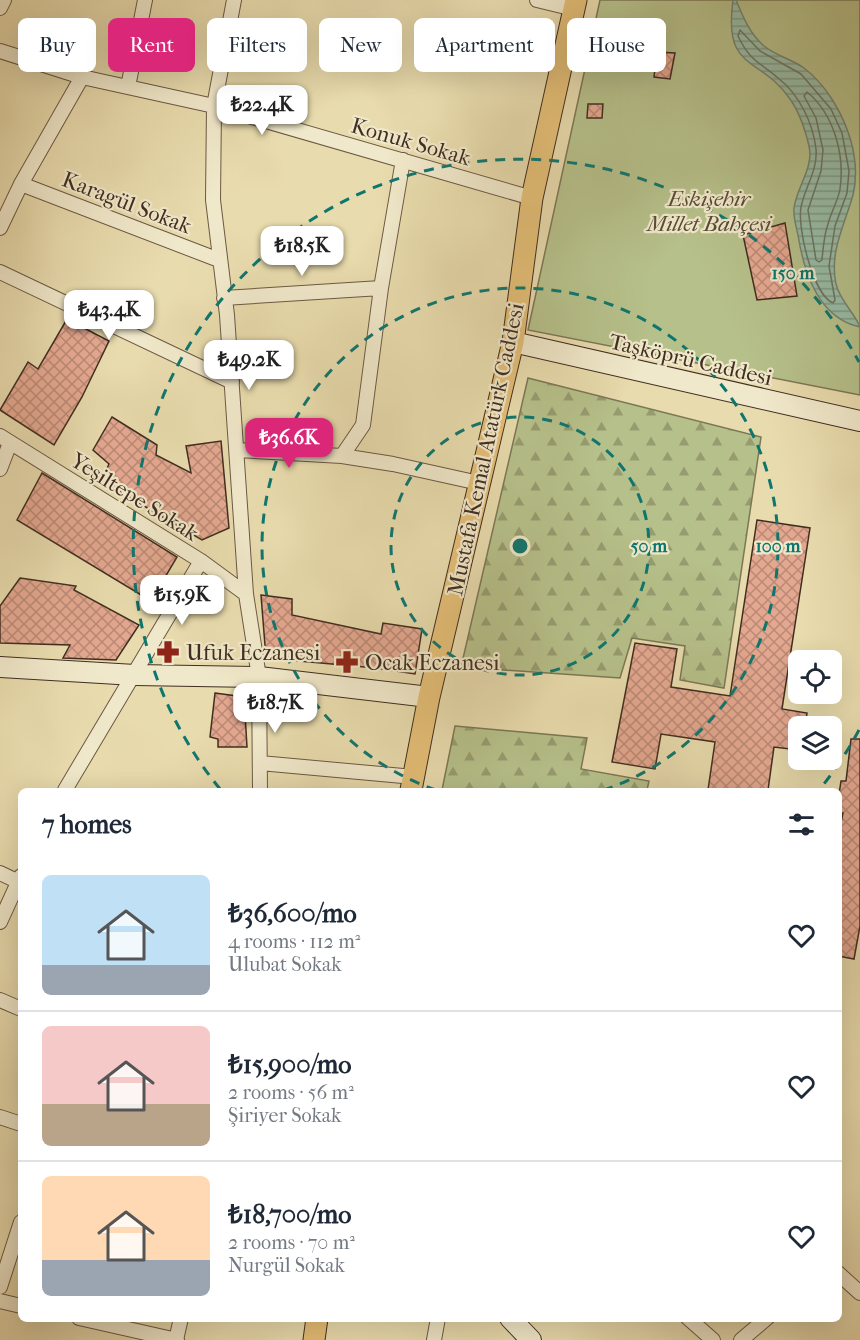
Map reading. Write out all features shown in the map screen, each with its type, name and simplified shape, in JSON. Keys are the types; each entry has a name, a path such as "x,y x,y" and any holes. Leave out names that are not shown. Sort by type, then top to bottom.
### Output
{"main road":[{"name":"Mustafa Kemal Atatürk Caddesi","path":"412,784 429,697 513,342 532,198 575,5"},
{"name":"Taşköprü Caddesi","path":"513,342 860,421"},
{"path":"0,667 135,675 259,677 429,697"},
{"path":"314,1340 316,1322"},
{"path":"514,1322 531,1340"}],"street":[{"path":"0,8 4,0"},
{"path":"128,87 145,0"},
{"path":"234,0 214,106 213,200 232,382 246,594 259,677 260,788"},
{"path":"537,0 575,5"},
{"name":"Konuk Sokak","path":"0,51 82,77 214,106 532,198"},
{"path":"0,228 21,184 82,77"},
{"path":"342,456 363,425 381,288 403,160"},
{"name":"Karagül Sokak","path":"21,184 219,260"},
{"path":"0,272 232,382"},
{"path":"224,298 381,288"},
{"path":"0,469 5,439"},
{"name":"Yeşiltepe Sokak","path":"5,439 201,561 246,594"},
{"path":"237,450 342,456 393,464 479,483"},
{"path":"66,788 201,561"},
{"path":"260,763 412,784"},
{"path":"0,873 18,879"},
{"path":"0,922 18,884"},
{"path":"0,1000 18,1008"},
{"path":"0,1117 18,1123"},
{"path":"0,1287 18,1231"},
{"path":"842,1276 859,1291"},
{"path":"0,1301 18,1305"},
{"path":"97,1322 177,1340 180,1322"},
{"path":"434,1340 437,1322"},
{"path":"693,1322 713,1340"},
{"path":"741,1340 762,1322"}],"green space":[{"name":"Eskişehir Millet Bahçesi","path":"600,0 860,0 860,395 528,330 584,72 666,72 666,18 596,18"},
{"path":"528,378 761,437 724,688 680,680 685,646 632,638 620,678 461,667"},
{"path":"455,726 587,738 581,769 649,781 647,788 442,788"}],"water":[{"path":"733,0 736,0 744,19 759,41 811,74 830,97 845,123 854,155 855,179 853,195 836,249 834,272 838,290 860,327 833,314 816,292 809,278 804,264 794,211 809,162 810,154 806,133 790,99 779,85 739,52 733,40 731,23"}],"building":[{"path":"666,52 675,53 670,79 654,77 655,72 666,72"},
{"path":"588,104 603,104 602,118 587,118"},
{"path":"785,223 797,296 757,300 743,235"},
{"path":"67,319 109,341 82,397 54,445 0,410 28,362 38,369"},
{"path":"112,417 157,445 156,455 191,473 186,446 221,441 229,528 202,540 101,481 109,464 93,450"},
{"path":"42,473 177,557 151,601 17,520"},
{"path":"757,520 810,528 791,650 788,650 788,670 782,709 807,713 807,716 788,716 788,749 774,747 768,788 708,788 715,742 661,734 655,769 612,762 635,643 677,649 671,687 730,696"},
{"path":"20,578 76,586 74,590 139,625 116,660 63,658 70,645 0,643 0,606"},
{"path":"261,595 292,599 292,615 381,634 383,623 422,629 415,674 376,668 266,658"},
{"path":"215,693 244,697 247,747 218,747 218,739 210,737"},
{"path":"851,739 860,739 860,926 854,959 842,957 843,813 842,788 840,788 841,781 846,781"}],"place":[{"name":"Ufuk Eczanesi","path":"168,652"},
{"name":"Ocak Eczanesi","path":"347,662"}]}
